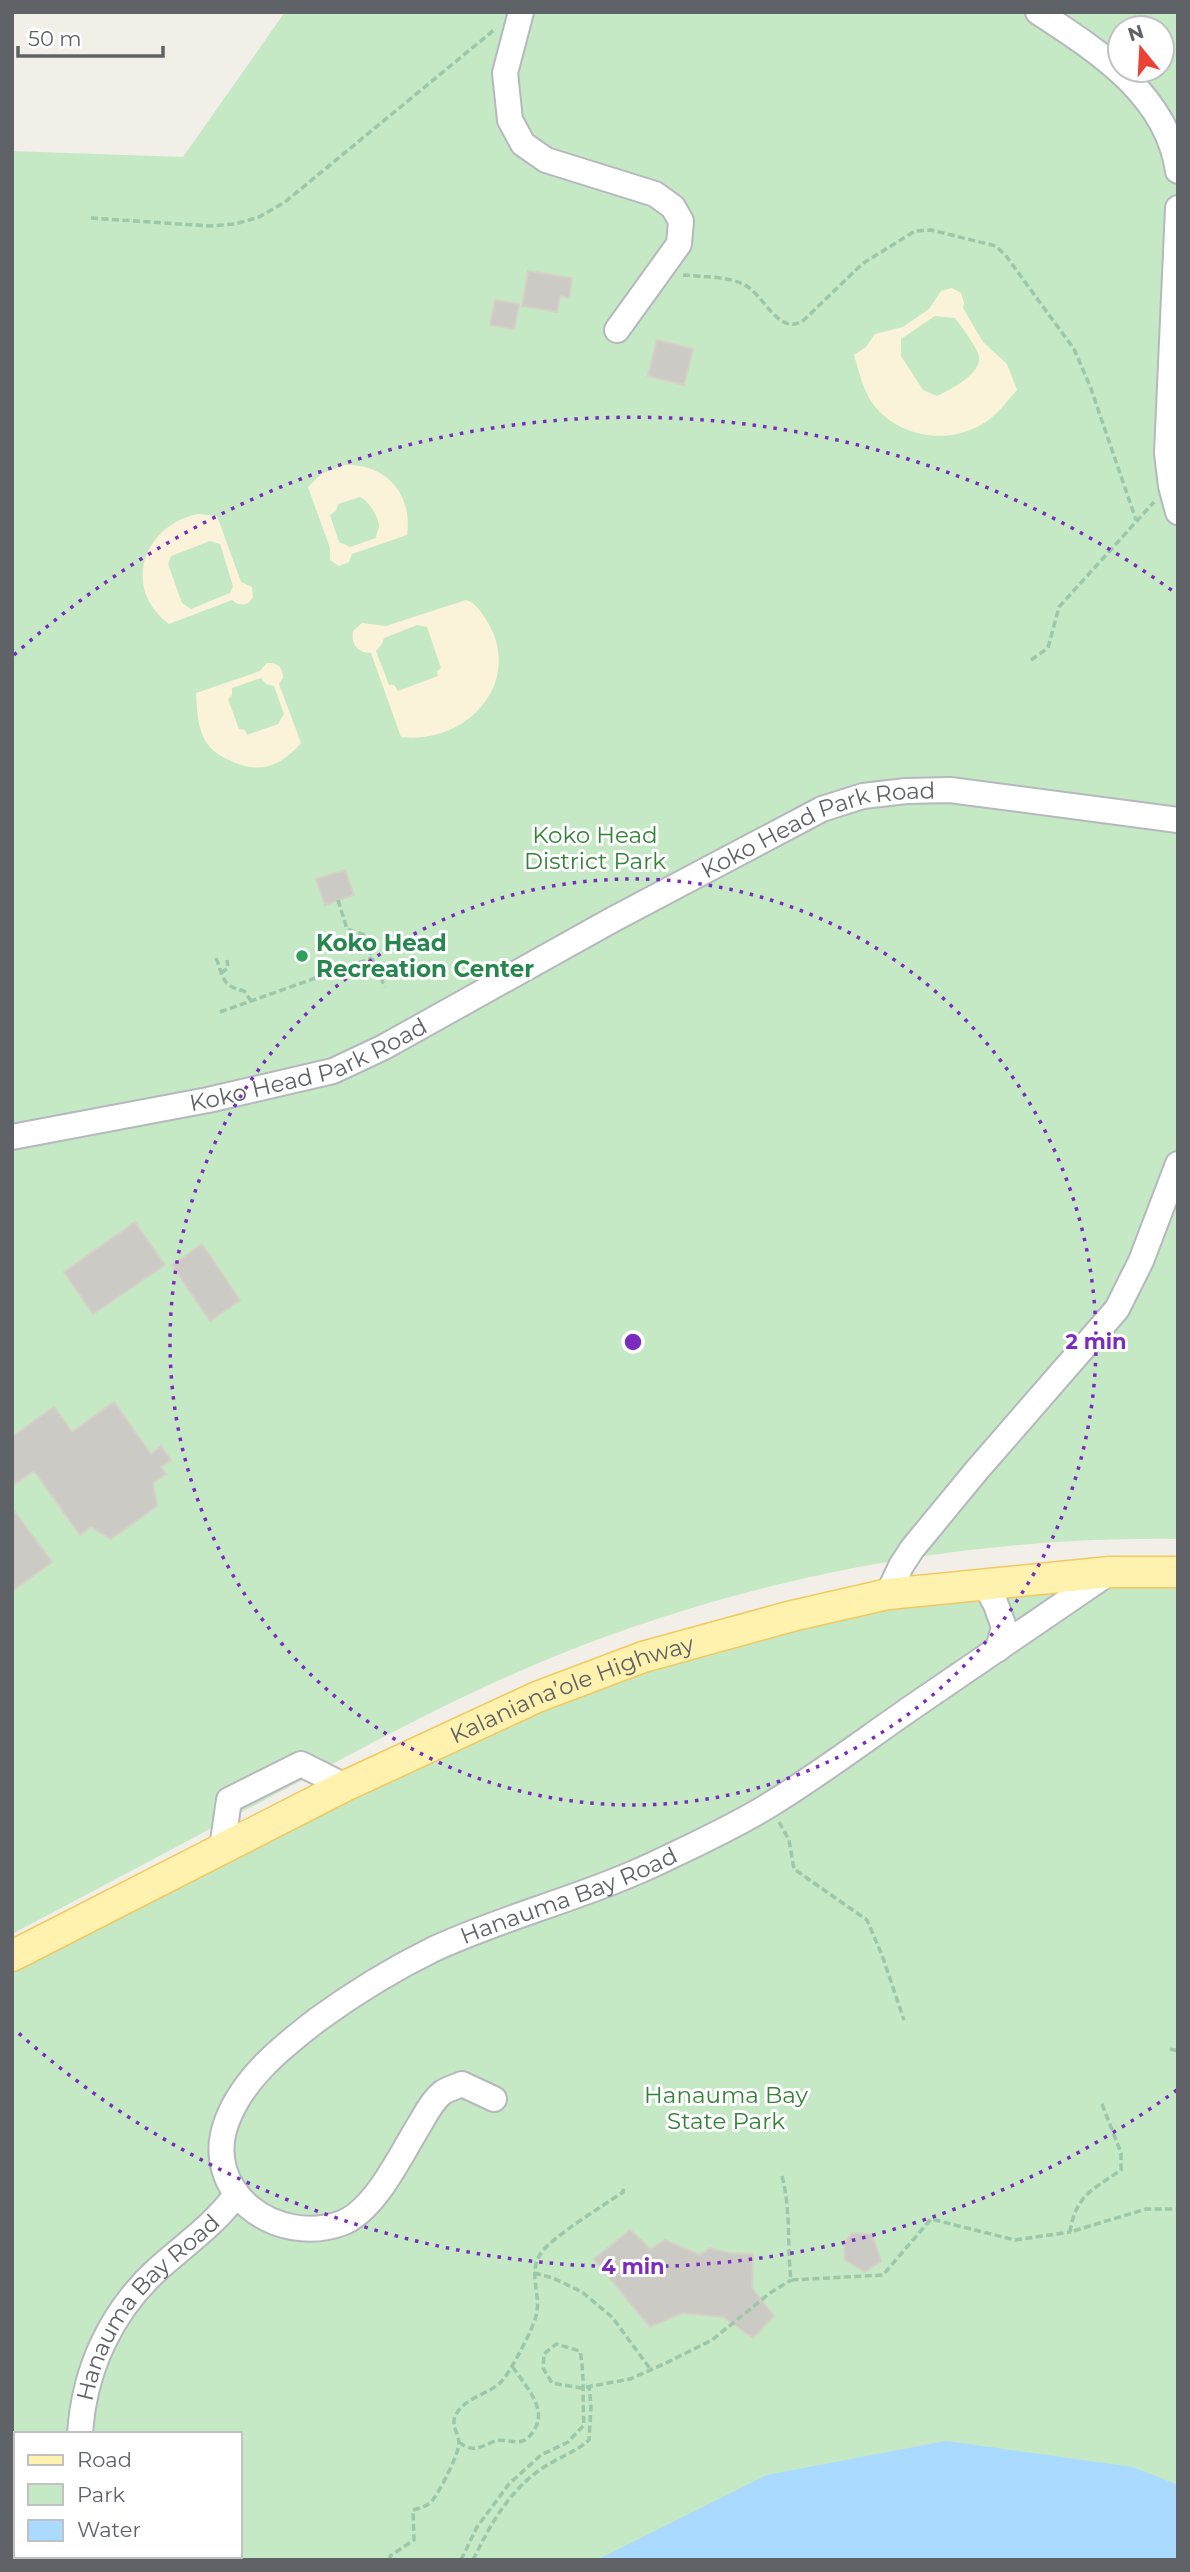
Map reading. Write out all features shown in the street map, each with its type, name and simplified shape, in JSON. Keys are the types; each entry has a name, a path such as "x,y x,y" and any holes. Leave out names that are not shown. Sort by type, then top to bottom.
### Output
{"main road":[{"name":"Kalaniana’ole Highway","path":"12,1956 345,1786 537,1696 643,1657 792,1616 888,1594 1110,1573 1178,1573"}],"lane":[{"path":"521,12 505,73 510,120 517,135 531,151 545,160 655,194 666,200 681,221 679,244 617,330"},
{"path":"1038,12 1092,47 1130,81 1146,100 1168,136 1176,156 1178,171"},
{"path":"1178,208 1167,435 1171,486 1178,512"},
{"name":"Koko Head Park Road","path":"12,1138 196,1102 334,1071 822,809 863,796 950,790 1178,820"},
{"path":"888,1594 912,1549 977,1469 1117,1309 1140,1261 1178,1164"},
{"name":"Hanauma Bay Road","path":"494,2099 462,2084 442,2093 427,2112 384,2183 362,2211 346,2222 316,2228 284,2227 256,2213 237,2194 222,2157 226,2123 250,2080 314,2023 383,1976 436,1948 600,1887 666,1859 769,1805 1110,1573"},
{"path":"985,1584 1003,1627 998,1649"},
{"name":"Hanauma Bay Road","path":"80,2432 89,2376 103,2341 117,2316 147,2279 219,2218 237,2194"}],"path":[{"path":"91,218 209,226 235,224 259,217 285,202 495,30"},
{"path":"660,273 741,283 758,294 781,321 793,325 804,320 862,264 915,231 931,230 996,246 1003,251 1074,349 1090,386 1136,520"},
{"path":"1031,660 1048,648 1059,607 1136,520 1171,486"},
{"path":"338,900 347,929 365,935 385,988"},
{"path":"216,958 228,986 244,991 251,1001"},
{"path":"220,1012 372,958"},
{"path":"221,972 228,968 227,960"},
{"path":"769,1805 789,1840 794,1869 867,1920 904,2020"},
{"path":"1170,2049 1178,2051"},
{"path":"1070,2231 1073,2211 1084,2196 1121,2170 1121,2153 1102,2104"},
{"path":"782,2176 788,2198 787,2242 791,2280"},
{"path":"390,2560 390,2556 414,2540 413,2510 424,2507 432,2500 457,2452 459,2442 453,2421 455,2415 467,2403 491,2391 512,2366 537,2315 534,2273 542,2252 623,2192 624,2185"},
{"path":"461,2560 477,2527 509,2484 541,2455 568,2442 584,2424 581,2388 584,2373 580,2351 556,2344 544,2354 543,2368 552,2383 581,2388 630,2379 712,2340 770,2293 791,2280 883,2276 931,2218 1015,2240 1070,2231 1146,2209 1178,2209"},
{"path":"534,2273 553,2278 582,2292 612,2318 651,2370"},
{"path":"459,2442 464,2446 480,2449 497,2440 520,2442 529,2437 538,2424 538,2406 512,2366"},
{"path":"473,2560 492,2521 517,2490 551,2463 574,2453 589,2440 589,2386"}],"green space":[{"name":"Koko Head District Park","path":"285,12 1178,12 1178,1539 1019,1545 939,1554 781,1584 704,1604 627,1629 519,1671 452,1702 12,1934 12,151 183,157"},
{"name":"Hanauma Bay State Park","path":"1178,1572 1178,2560 12,2560 12,1956 345,1786 792,1616"}],"sand":[{"path":"952,288 961,293 963,308 983,342 1007,364 1017,390 999,411 972,429 941,436 924,435 894,423 882,414 865,390 854,355 866,347 875,334 903,327 929,309 941,291","holes":["935,316 955,318 975,347 979,363 971,375 937,396 923,390 901,356 901,339"]},
{"path":"344,465 372,469 384,475 394,484 406,506 407,535 352,554 349,562 339,566 330,560 330,548 308,487 321,474","holes":["360,497 370,506 379,527 376,538 350,547 339,542 330,515 336,511 338,504"]},
{"path":"198,514 217,516 241,582 252,587 253,597 249,602 241,604 232,600 169,624 154,609 146,593 143,576 145,560 152,544 179,520","holes":["210,541 220,544 233,586 230,593 191,609 182,603 168,564 171,556"]},
{"path":"466,600 474,604 485,618 496,641 499,663 494,685 484,703 468,719 449,730 426,737 401,737 371,653 356,647 353,640 353,631 362,623 386,626","holes":["417,625 427,627 441,668 437,671 438,676 398,691 394,685 389,685 376,651 384,638"]},
{"path":"267,663 277,664 281,668 283,678 279,684 301,743 284,759 257,768 236,763 218,754 210,746 200,726 196,693 260,671","holes":["261,678 266,684 274,686 284,714 278,724 247,735 245,730 239,729 228,699 232,695 232,688"]}],"water":[{"path":"946,2441 1133,2467 1178,2485 1178,2560 597,2560 767,2475"}],"building":[{"path":"528,271 572,278 569,298 560,296 557,312 522,306"},
{"path":"495,300 519,304 514,329 490,325"},
{"path":"657,340 693,349 684,385 648,376"},
{"path":"345,870 354,895 325,905 316,879"},
{"path":"135,1222 165,1265 93,1314 64,1272"},
{"path":"202,1244 240,1300 210,1321 172,1265"},
{"path":"114,1402 151,1454 161,1446 171,1460 161,1467 166,1474 153,1483 157,1506 111,1539 91,1527 80,1535 34,1471 12,1486 12,1437 54,1407 72,1432"},
{"path":"12,1508 52,1562 12,1591"},
{"path":"630,2230 651,2249 665,2240 700,2255 710,2248 729,2253 753,2254 752,2288 774,2316 753,2338 723,2317 682,2313 650,2327 594,2259"},
{"path":"852,2233 872,2234 881,2261 865,2272 845,2260 844,2243"}],"place":[{"name":"Koko Head Recreation Center","path":"302,956"}]}
